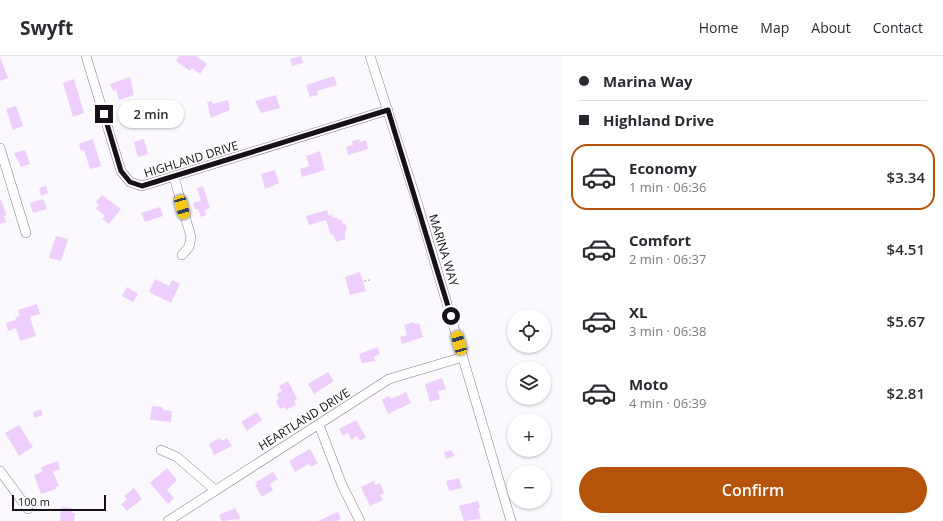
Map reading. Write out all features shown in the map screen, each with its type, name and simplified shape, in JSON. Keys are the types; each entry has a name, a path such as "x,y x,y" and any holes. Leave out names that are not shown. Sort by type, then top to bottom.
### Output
{"street":[{"name":"HIGHLAND DRIVE","path":"86,56 121,171 130,182 142,186 388,110"},
{"name":"MARINA WAY","path":"370,56 388,110 463,357 511,521"},
{"path":"0,148 26,233"},
{"path":"174,177 191,237 190,247 182,255"},
{"name":"HEARTLAND DRIVE","path":"168,521 288,442 319,425 389,379 463,357"},
{"path":"319,425 342,485 360,521"},
{"path":"161,450 177,457 215,490"},
{"path":"0,471 28,509"}],"path":[{"path":"364,282 370,280"}],"building":[{"path":"179,56 196,56 207,64 200,74 192,68 190,71 176,61"},
{"path":"301,56 303,63 292,66 290,59"},
{"path":"0,57 8,78 0,81"},
{"path":"334,76 337,85 317,91 318,95 310,97 306,85"},
{"path":"130,77 134,95 119,100 116,90 113,91 110,84"},
{"path":"74,79 84,113 73,117 63,83"},
{"path":"276,95 280,108 261,113 255,101"},
{"path":"228,100 230,110 211,118 207,102 212,101 213,104"},
{"path":"16,106 23,126 13,130 6,109"},
{"path":"93,139 101,166 90,169 84,150 81,151 79,144"},
{"path":"144,139 148,154 138,157 134,142"},
{"path":"359,139 360,142 366,140 368,149 348,155 346,147 353,145 352,141"},
{"path":"25,150 30,164 21,167 14,153"},
{"path":"320,151 325,170 302,177 300,169 309,166 306,156"},
{"path":"275,170 279,183 265,189 261,174"},
{"path":"46,186 48,193 41,196 39,188"},
{"path":"203,186 210,208 204,210 206,215 201,217 198,209 195,209 193,203 201,201 197,188"},
{"path":"102,195 121,209 109,224 102,219 105,216 96,209 99,205 96,202"},
{"path":"0,198 7,215 4,216 6,222 0,224"},
{"path":"43,199 47,209 33,213 30,203"},
{"path":"160,207 163,216 145,222 141,213"},
{"path":"327,210 329,216 332,214 333,218 337,217 338,220 341,219 343,224 345,223 347,229 345,230 345,239 336,242 333,234 331,235 326,220 309,225 306,216"},
{"path":"56,236 68,239 61,261 49,258"},
{"path":"360,272 366,291 350,295 345,277"},
{"path":"155,279 169,286 172,280 180,284 171,303 149,292"},
{"path":"127,287 138,294 133,302 122,296"},
{"path":"37,304 40,314 30,317 36,336 20,341 16,328 8,331 6,323 16,320 15,318 20,316 18,310"},
{"path":"414,322 414,324 419,323 423,337 402,344 400,337 407,335 404,325"},
{"path":"378,347 380,354 374,357 375,361 362,363 359,354"},
{"path":"328,372 334,381 314,394 308,384"},
{"path":"442,378 446,389 438,391 440,399 430,402 425,384"},
{"path":"288,381 297,399 294,401 296,405 286,410 285,407 280,409 276,401 279,399 277,394 282,391 279,386"},
{"path":"406,392 411,403 388,414 382,400 389,396 391,399"},
{"path":"152,406 163,407 163,410 172,411 171,422 150,420"},
{"path":"41,409 43,415 34,418 33,412"},
{"path":"257,412 262,420 247,431 241,422"},
{"path":"356,420 366,437 360,441 357,436 351,440 348,433 343,436 339,429"},
{"path":"19,425 33,447 19,456 5,433"},
{"path":"220,438 222,441 227,438 232,446 214,455 209,444"},
{"path":"310,449 318,463 311,467 309,464 295,472 289,461"},
{"path":"452,450 454,456 446,459 444,452"},
{"path":"58,461 60,469 53,472 59,486 55,487 56,489 41,494 34,475 42,472 41,467"},
{"path":"167,468 177,480 167,490 174,498 168,504 150,483"},
{"path":"273,472 278,479 270,484 273,490 262,497 255,485 257,484 256,482"},
{"path":"459,478 462,488 449,491 446,481"},
{"path":"374,481 375,485 380,483 384,493 380,495 383,500 370,506 361,487"},
{"path":"134,488 142,499 127,511 121,504 127,500 124,496"},
{"path":"478,501 480,508 478,509 481,519 464,521 459,506"},
{"path":"61,507 72,508 72,513 75,513 74,521 60,521"},
{"path":"235,508 241,519 222,521 219,515"},
{"path":"338,512 341,519 336,521 318,521"}],"route":[{"path":"104,114 121,171 130,182 142,186 388,110 451,316"}]}
